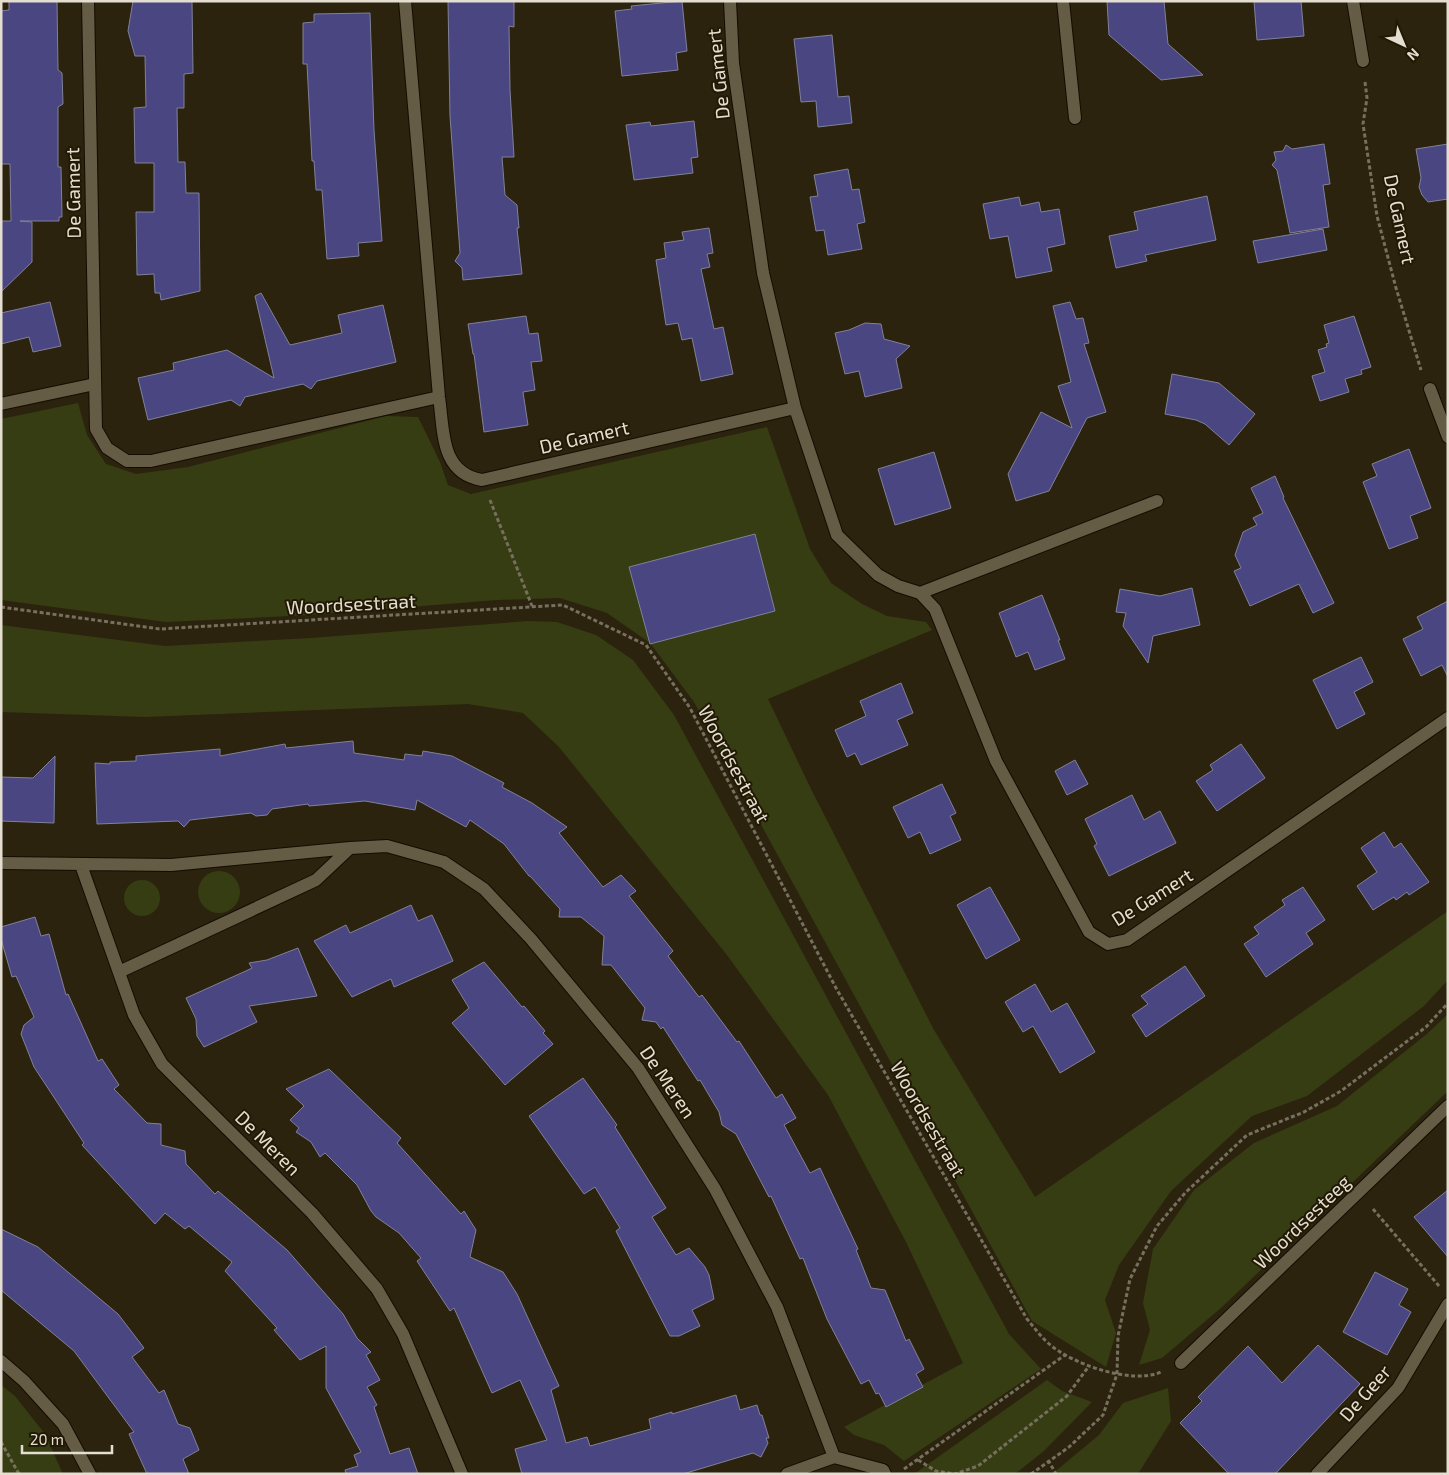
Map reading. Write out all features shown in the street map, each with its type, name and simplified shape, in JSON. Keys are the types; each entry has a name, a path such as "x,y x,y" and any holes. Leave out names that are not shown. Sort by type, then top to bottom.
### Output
{"street":[{"name":"De Gamert","path":"88,1 96,429 108,448 127,461 151,462 439,398"},
{"path":"405,1 439,398 447,455 457,469 470,478 482,480"},
{"name":"De Gamert","path":"730,1 733,62 763,273 795,408 837,535 878,575 898,586 920,593 935,609 996,760 1089,932 1108,944 1127,940 1448,718"},
{"path":"1063,1 1076,118"},
{"path":"1353,1 1363,61"},
{"path":"1,404 95,384"},
{"path":"1430,389 1448,437"},
{"name":"De Gamert","path":"482,480 795,408"},
{"path":"920,593 1157,501"},
{"name":"De Meren","path":"1,863 81,866 171,865 387,846 444,862 484,889 531,939 638,1068 715,1188 777,1307 834,1457"},
{"path":"119,972 316,880 350,848"},
{"name":"De Meren","path":"81,866 134,1016 162,1064 312,1213 377,1290 403,1334 462,1474"},
{"name":"Woordsesteeg","path":"1181,1363 1448,1106"},
{"name":"De Geer","path":"1317,1474 1398,1388 1448,1304"},
{"path":"1,1361 24,1380 63,1424 90,1474"},
{"path":"787,1474 834,1457 883,1470 885,1474"}],"path":[{"name":"De Gamert","path":"1363,61 1367,98 1363,124 1377,216 1421,371 1430,389"},
{"path":"482,480 532,606"},
{"name":"Woordsestraat","path":"1,607 160,629 563,605 646,645 690,708 836,988 1027,1319 1048,1343 1065,1355 1089,1366 1117,1374 1154,1375 1181,1363"},
{"path":"1031,1474 1048,1460 1069,1447 1103,1415 1117,1374 1118,1336 1130,1279 1157,1226 1185,1193 1247,1135 1304,1112 1341,1090 1426,1027 1448,1003"},
{"path":"1359,1193 1441,1288"},
{"path":"1065,1355 918,1460 936,1471 955,1474 978,1466 1067,1396 1089,1366"},
{"path":"1,1442 19,1474"},
{"path":"1048,1460 1056,1474"}],"green space":[{"path":"78,403 87,435 106,464 136,474 188,467 386,416 418,417 440,462 448,485 471,494 767,427 810,549 831,583 862,604 887,616 926,622 932,630 768,699 810,787 934,1030 1035,1197 1448,911 1448,980 1424,1006 1307,1096 1252,1116 1171,1191 1119,1265 1105,1300 1116,1333 1106,1367 1032,1321 694,702 650,643 607,613 560,598 497,600 310,615 166,622 1,600 1,419"},
{"path":"528,621 557,622 596,635 633,660 674,715 1009,1334 1041,1369 904,1461 884,1445 854,1435 844,1427 963,1363 907,1244 828,1095 727,955 559,747 523,713 468,704 145,717 1,712 1,625 165,646 311,638"},
{"path":"223,871 231,874 237,880 240,892 237,904 231,910 215,913 207,910 201,904 198,888 201,880 207,874"},
{"path":"142,880 154,886 160,898 154,910 142,916 130,910 124,898 130,886"},
{"path":"1448,1014 1448,1091 1221,1308 1162,1358 1139,1365 1150,1330 1143,1303 1153,1249 1194,1190 1254,1143 1337,1106 1428,1033"},
{"path":"1047,1380 1062,1391 1092,1402 1044,1451 1015,1474 914,1474"},
{"path":"1,1385 15,1396 45,1434 63,1474 1,1474"},
{"path":"1168,1388 1171,1421 1138,1474 1052,1474 1099,1435 1123,1403"}],"building":[{"path":"9,1 57,1 58,70 62,73 63,104 58,107 58,167 61,167 62,217 59,217 59,221 20,221 32,222 32,262 1,292 1,221 11,221 10,164 1,164 1,11 9,10"},
{"path":"133,1 192,1 193,73 184,74 184,108 177,108 178,162 185,162 186,193 199,193 200,291 161,300 160,293 155,293 154,274 137,275 136,212 154,212 154,163 135,163 134,108 146,107 145,56 135,56 128,31"},
{"path":"448,1 514,1 514,27 509,26 514,157 502,157 505,195 517,205 519,228 517,228 522,274 463,280 462,268 455,261 460,253 450,116"},
{"path":"682,1 687,51 676,53 678,70 622,76 615,11 632,9 631,6"},
{"path":"1107,1 1164,1 1168,44 1203,75 1161,80 1109,35"},
{"path":"1254,1 1301,1 1304,36 1257,40"},
{"path":"370,13 374,130 382,241 358,243 359,256 327,259 322,190 316,190 314,161 312,161 307,64 303,64 303,23 314,22 314,14"},
{"path":"832,35 838,97 849,96 852,123 818,127 816,101 801,102 794,39"},
{"path":"694,121 698,157 691,158 693,173 634,180 626,125 650,122 651,126"},
{"path":"1324,144 1330,184 1323,185 1329,227 1290,233 1277,170 1272,165 1276,160 1274,152 1283,151 1286,145 1292,149"},
{"path":"1448,144 1448,199 1428,202 1422,195 1419,187 1421,178 1416,149"},
{"path":"848,169 852,190 859,189 865,222 857,224 862,249 828,255 824,230 816,231 810,197 818,196 814,175"},
{"path":"1207,196 1216,240 1145,255 1147,261 1116,268 1109,236 1138,230 1134,212"},
{"path":"1019,197 1021,206 1039,202 1041,212 1059,209 1065,244 1047,248 1052,271 1016,278 1008,236 990,239 983,204"},
{"path":"709,228 713,253 707,254 710,267 701,269 714,329 723,327 733,374 701,381 692,338 682,340 678,323 666,325 656,260 666,258 664,243 684,240 682,232"},
{"path":"1323,229 1327,250 1258,263 1253,241"},
{"path":"261,293 290,345 342,333 338,315 383,305 396,362 317,381 311,389 303,384 245,397 240,406 231,400 148,420 138,378 174,370 173,363 227,350 274,378 255,296"},
{"path":"50,302 61,346 33,352 29,337 1,344 1,313"},
{"path":"1070,302 1076,319 1083,318 1089,343 1084,344 1106,412 1087,418 1049,491 1016,501 1008,474 1041,412 1072,428 1058,386 1071,382 1053,306"},
{"path":"526,316 529,334 538,333 542,361 531,362 535,390 523,392 528,425 484,432 474,354 468,324"},
{"path":"1354,316 1371,367 1361,370 1362,374 1345,379 1349,392 1320,401 1312,376 1325,372 1318,350 1327,347 1326,344 1329,343 1324,325"},
{"path":"865,323 881,324 884,339 910,346 896,359 902,388 865,397 859,371 845,374 835,333 849,330"},
{"path":"1172,374 1219,383 1255,414 1229,445 1205,424 1196,420 1165,414"},
{"path":"1409,449 1431,508 1410,516 1418,538 1389,549 1363,482 1377,476 1372,464"},
{"path":"934,452 951,508 895,525 878,469"},
{"path":"1275,476 1283,498 1334,603 1313,613 1299,584 1250,606 1234,571 1241,568 1235,555 1243,532 1257,525 1253,518 1263,513 1251,488"},
{"path":"755,534 775,611 650,644 629,567"},
{"path":"1192,588 1200,625 1153,636 1148,663 1123,626 1126,613 1116,612 1120,589 1160,596"},
{"path":"1042,595 1060,640 1058,640 1065,659 1035,670 1028,652 1016,657 999,613"},
{"path":"1448,601 1448,677 1442,665 1421,676 1403,639 1423,629 1417,617"},
{"path":"1361,657 1373,682 1354,692 1365,714 1337,729 1313,680"},
{"path":"901,683 913,713 897,720 908,745 861,765 855,753 847,757 835,730 866,716 860,701"},
{"path":"353,741 354,753 404,760 405,754 422,756 423,751 452,756 504,783 502,787 532,803 567,827 559,833 603,887 621,875 636,891 629,896 673,951 668,956 699,997 702,995 737,1042 739,1041 776,1098 782,1094 796,1118 784,1125 810,1173 820,1168 858,1249 856,1250 871,1288 885,1290 906,1341 909,1339 924,1369 916,1374 923,1387 886,1407 879,1393 876,1394 869,1380 861,1384 827,1319 803,1258 800,1259 771,1196 769,1197 736,1134 722,1125 719,1112 700,1080 698,1081 663,1027 661,1029 656,1022 642,1020 645,1008 611,965 602,965 604,936 581,917 559,917 560,909 529,876 504,844 470,820 466,827 417,800 415,810 365,801 309,806 308,804 272,809 267,815 256,816 251,813 190,820 184,827 178,821 97,824 95,763 110,764 110,762 136,761 136,756 220,749 220,756 285,744 286,748"},
{"path":"1241,744 1265,778 1217,811 1196,781 1213,770 1210,765"},
{"path":"55,756 54,823 1,821 1,777 33,778"},
{"path":"1075,760 1088,784 1067,795 1055,771"},
{"path":"942,784 956,813 950,816 961,840 930,854 920,832 908,838 893,807"},
{"path":"1132,795 1144,820 1160,811 1176,843 1109,876 1094,846 1097,844 1085,819"},
{"path":"1384,832 1394,848 1401,843 1429,882 1409,895 1407,892 1396,900 1394,897 1373,910 1357,886 1377,872 1361,848"},
{"path":"990,887 1020,940 986,959 957,905"},
{"path":"1303,887 1325,920 1306,933 1313,944 1266,977 1244,944 1259,934 1254,927 1285,905 1282,900"},
{"path":"411,905 418,921 432,915 453,961 394,987 391,979 352,997 314,941 346,925 350,933"},
{"path":"35,917 41,936 49,934 66,995 68,994 98,1061 102,1059 119,1085 114,1089 147,1123 161,1124 161,1145 185,1151 186,1164 215,1194 218,1191 287,1250 343,1314 357,1338 371,1352 366,1355 380,1380 367,1387 377,1405 374,1407 390,1454 409,1448 418,1474 346,1474 345,1470 358,1466 354,1455 361,1452 326,1388 326,1346 300,1360 274,1330 277,1328 225,1271 232,1262 189,1226 185,1229 165,1213 155,1224 82,1145 84,1143 34,1067 21,1034 24,1025 34,1017 16,976 12,977 1,939 1,927"},
{"path":"298,948 317,996 249,1006 257,1022 204,1047 197,1036 196,1019 186,998 252,968 249,963 267,960"},
{"path":"484,962 522,1007 524,1006 545,1031 543,1033 553,1044 505,1085 452,1023 469,1008 452,980"},
{"path":"1185,966 1205,996 1146,1037 1132,1015 1148,1004 1141,996"},
{"path":"1035,984 1051,1012 1067,1003 1095,1052 1060,1073 1033,1026 1023,1032 1005,1002"},
{"path":"329,1069 401,1138 397,1143 461,1214 464,1211 476,1230 470,1257 503,1272 517,1294 559,1386 551,1390 566,1443 587,1437 590,1446 651,1429 649,1419 736,1395 740,1410 757,1405 760,1415 762,1415 769,1438 766,1438 768,1443 761,1457 753,1453 683,1474 522,1474 515,1449 547,1440 520,1380 492,1393 454,1308 450,1311 417,1261 421,1258 399,1233 376,1217 357,1185 325,1153 320,1157 311,1142 296,1132 299,1128 290,1120 304,1106 286,1089"},
{"path":"583,1078 617,1125 615,1127 666,1208 652,1217 676,1255 689,1248 705,1267 709,1275 714,1299 692,1310 700,1326 679,1336 670,1336 616,1231 620,1228 595,1187 584,1194 529,1116"},
{"path":"1448,1190 1448,1257 1414,1217"},
{"path":"1,1229 38,1247 118,1314 144,1348 132,1357 159,1393 164,1390 178,1424 190,1428 199,1450 183,1459 189,1474 147,1474 129,1434 134,1432 74,1351 1,1290"},
{"path":"1375,1272 1408,1289 1399,1305 1411,1312 1387,1355 1343,1332"},
{"path":"1318,1345 1360,1384 1275,1474 1229,1474 1180,1423 1202,1401 1198,1397 1248,1346 1282,1383"}]}
